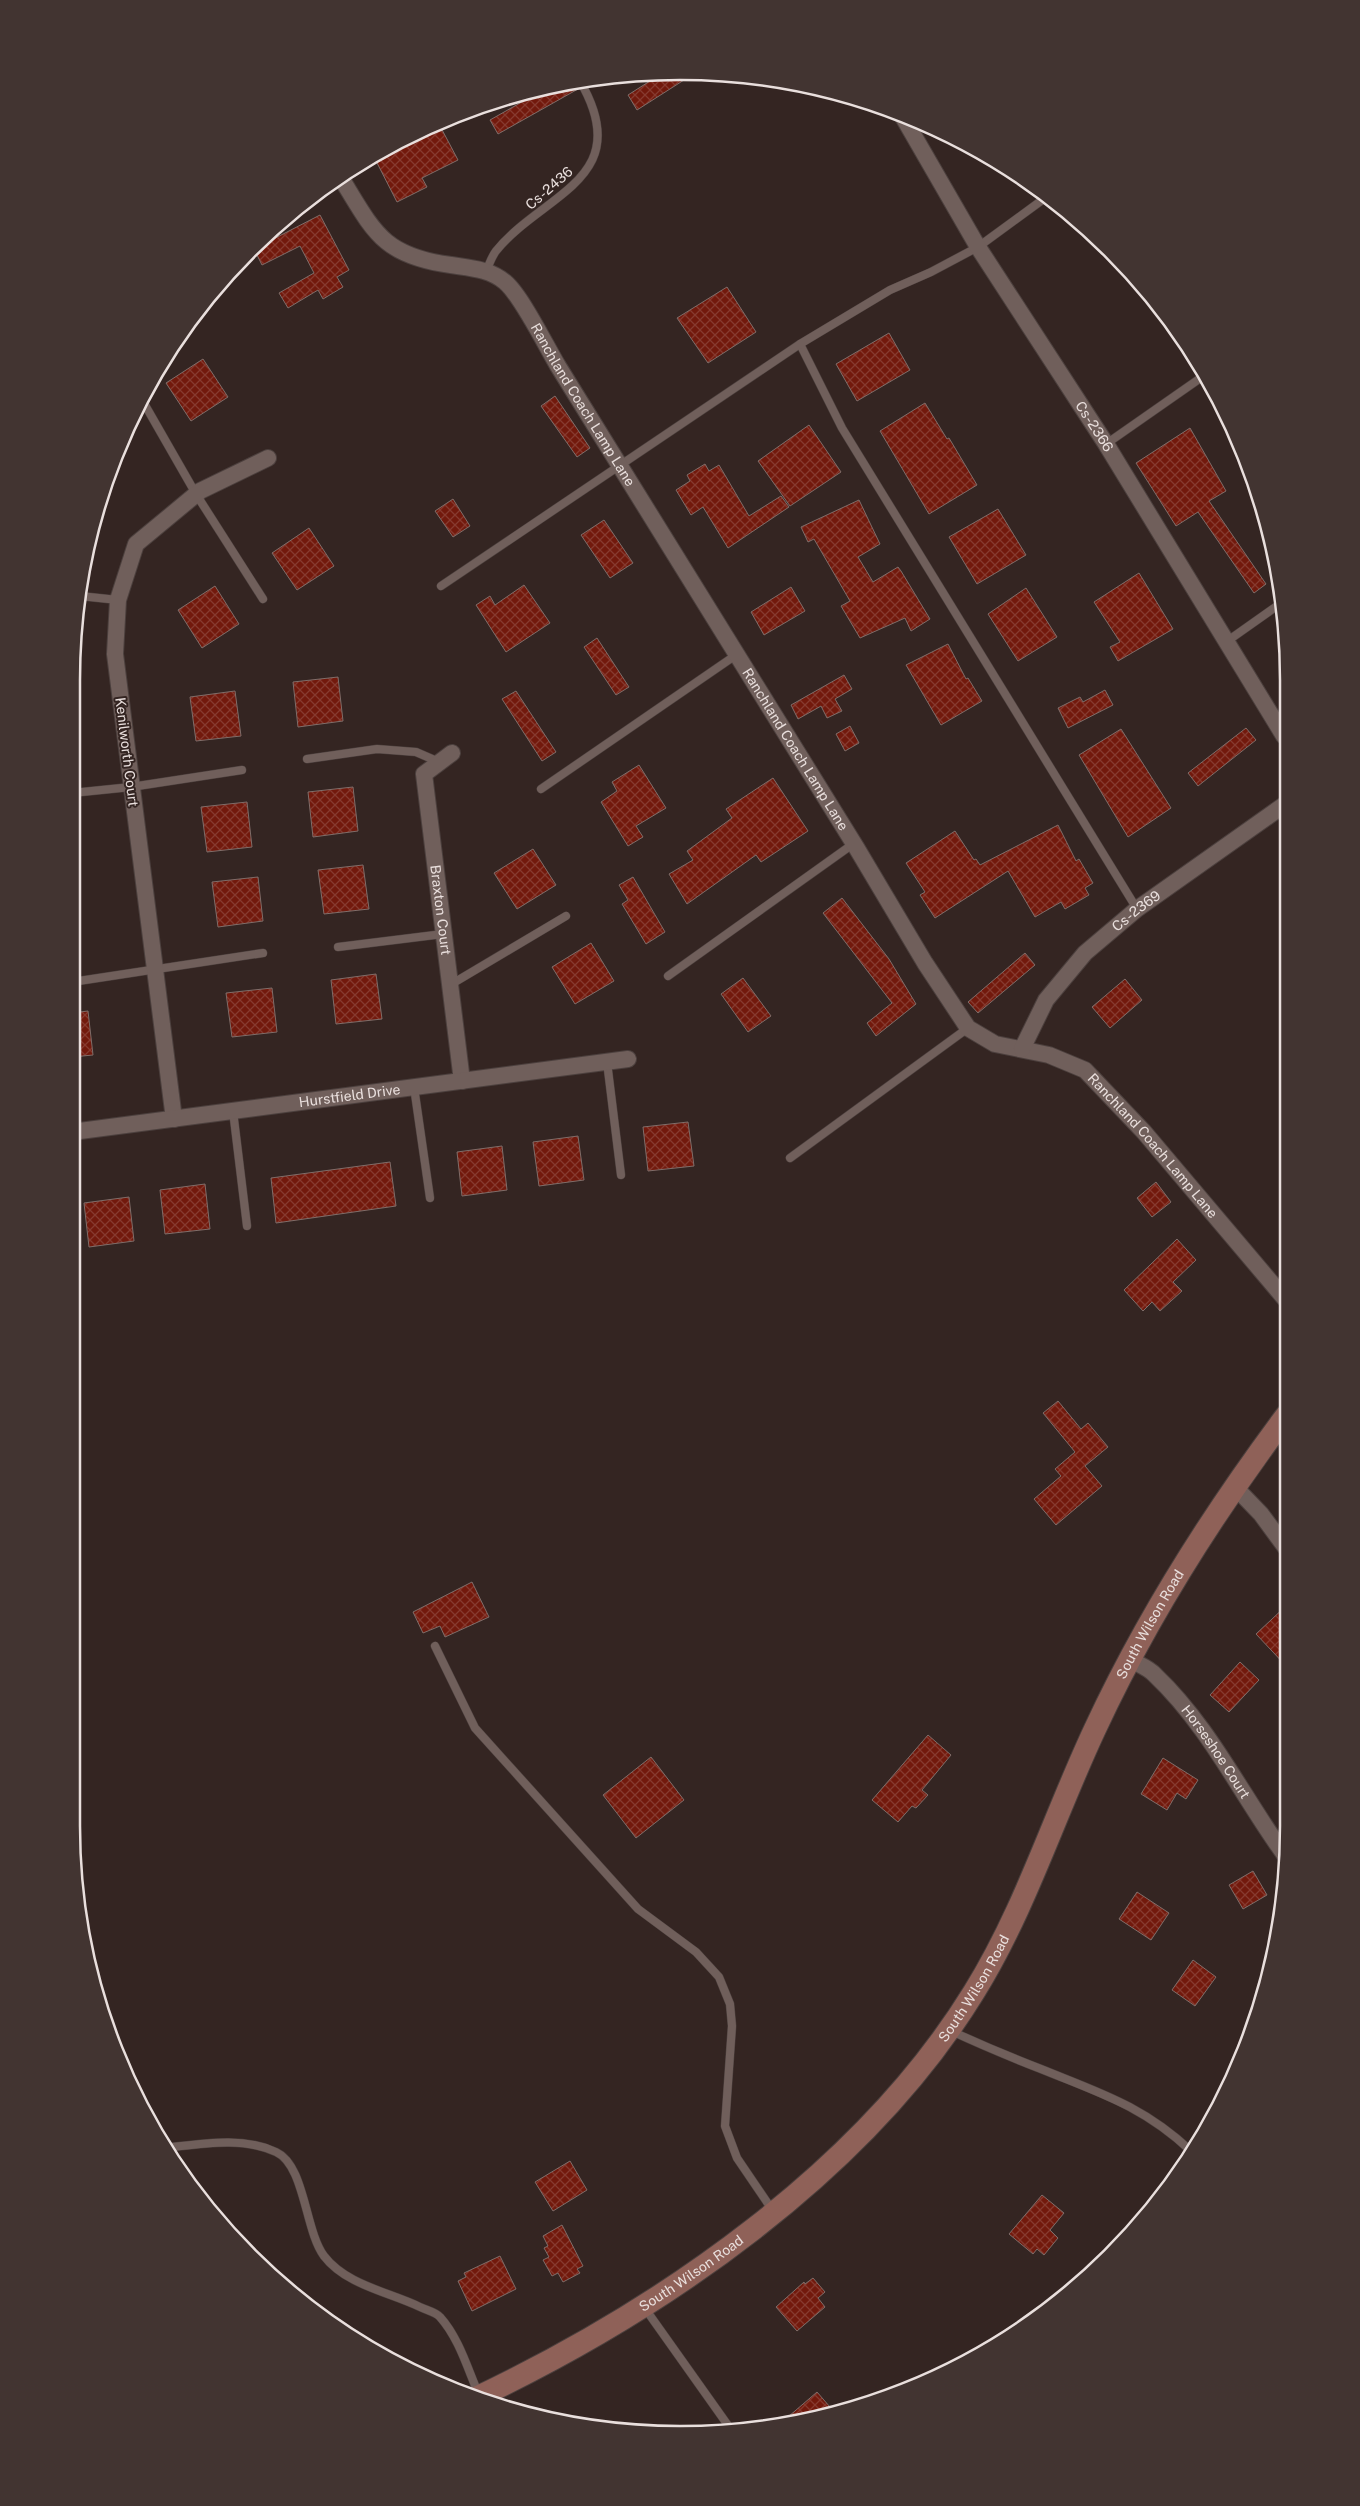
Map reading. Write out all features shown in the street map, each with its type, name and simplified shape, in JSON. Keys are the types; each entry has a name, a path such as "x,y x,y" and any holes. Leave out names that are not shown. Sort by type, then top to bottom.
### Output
{"main road":[{"name":"South Wilson Road","path":"485,2393 569,2350 643,2306 714,2258 774,2213 867,2127 906,2085 974,1992 1002,1942 1094,1731 1129,1659 1192,1550 1234,1486 1280,1424"}],"street":[{"name":"Cs-2366","path":"908,125 978,247 1106,444 1280,730"},
{"name":"Ranchland Coach Lamp Lane","path":"344,183 372,228 404,255 424,262 486,271 506,282 516,295 854,844 925,963 968,1028 996,1044 1049,1055 1085,1070 1144,1132 1280,1293"},
{"name":"Kenilworth Court","path":"174,1119 115,654 118,600 136,544 196,494 268,458"},
{"name":"Braxton Court","path":"445,757 424,774 462,1081"},
{"name":"Cs-2369","path":"1022,1049 1038,1013 1061,980 1085,953 1137,909 1280,808"},
{"name":"Hurstfield Drive","path":"80,1131 628,1059"},
{"path":"1234,1486 1261,1514 1280,1540"},
{"name":"Horseshoe Court","path":"1129,1659 1154,1674 1184,1707 1222,1758 1279,1846"}],"lane":[{"name":"Cs-2436","path":"486,271 496,251 517,230 577,183 589,166 596,147 596,127 592,107 583,88"},
{"path":"441,586 800,344 890,290 931,272 978,247 1041,201"},
{"path":"800,344 842,428 1137,909"},
{"path":"1106,444 1199,379"},
{"path":"146,407 196,494 263,599"},
{"path":"86,597 118,600"},
{"path":"1226,642 1276,607"},
{"path":"542,788 736,655"},
{"path":"308,759 377,749 416,752 445,757"},
{"path":"80,792 131,787 242,770"},
{"path":"668,976 854,844"},
{"path":"450,985 566,916"},
{"path":"338,947 443,934"},
{"path":"80,981 263,952"},
{"path":"790,1158 968,1028"},
{"path":"607,1062 621,1176"},
{"path":"414,1087 430,1198"},
{"path":"233,1111 247,1226"},
{"path":"435,1646 475,1728 638,1910 696,1952 719,1976 730,2004 732,2026 725,2126 737,2158 774,2213"},
{"path":"948,2030 1020,2061 1105,2094 1147,2115 1186,2147"},
{"path":"174,2147 251,2143 279,2152 295,2174 305,2200 311,2230 324,2256 340,2271 356,2280 439,2316 453,2337 475,2389"},
{"path":"643,2306 727,2424"}],"building":[{"path":"684,80 637,110 628,95 650,81"},
{"path":"577,89 498,134 490,120 526,100"},
{"path":"442,130 458,160 422,178 427,187 397,202 377,162"},
{"path":"320,215 349,270 337,277 343,287 323,299 318,290 288,308 279,293 314,273 300,246 262,265 257,255 274,239"},
{"path":"727,287 756,332 708,363 677,318"},
{"path":"889,333 910,370 857,401 836,364"},
{"path":"203,359 228,397 191,421 166,383"},
{"path":"555,396 590,448 577,457 541,406"},
{"path":"925,403 947,439 949,438 977,485 929,514 880,431"},
{"path":"809,425 841,472 790,506 758,461"},
{"path":"1190,428 1226,491 1209,501 1266,584 1254,593 1198,512 1176,526 1136,463"},
{"path":"705,464 709,471 719,465 749,516 781,496 789,507 728,548 703,507 691,515 676,490 690,481 687,475"},
{"path":"453,499 470,526 453,537 435,511"},
{"path":"859,500 880,544 858,557 873,582 898,567 930,619 911,631 905,618 860,638 841,606 850,601 814,539 808,542 801,527"},
{"path":"998,509 1026,555 977,584 949,537"},
{"path":"604,520 633,563 610,578 581,535"},
{"path":"309,528 334,566 297,590 272,553"},
{"path":"1139,573 1173,629 1118,661 1110,647 1120,642 1094,602"},
{"path":"524,585 550,623 506,652 476,605 490,596 495,605"},
{"path":"215,586 239,624 202,648 178,610"},
{"path":"791,587 805,611 764,635 751,612"},
{"path":"1026,588 1057,637 1018,661 988,614"},
{"path":"597,638 629,687 616,695 584,647"},
{"path":"948,644 966,679 968,678 982,701 941,725 906,665"},
{"path":"844,675 852,689 835,699 842,711 827,718 821,706 798,719 791,705"},
{"path":"338,677 343,721 298,727 293,682"},
{"path":"1105,690 1113,705 1068,728 1058,708 1080,697 1083,702"},
{"path":"235,691 241,736 196,741 190,697"},
{"path":"516,691 556,752 542,761 502,699"},
{"path":"850,726 859,743 845,751 836,734"},
{"path":"1246,728 1256,740 1198,786 1188,773"},
{"path":"1121,729 1171,808 1128,837 1079,755"},
{"path":"639,765 666,808 636,826 643,837 628,846 601,802 617,791 612,782"},
{"path":"773,778 808,831 761,862 756,855 687,904 669,874 693,860 687,851 732,818 726,809"},
{"path":"353,787 358,831 313,837 308,792"},
{"path":"247,802 252,847 207,852 201,807"},
{"path":"1058,825 1076,861 1079,859 1093,883 1085,888 1089,895 1065,909 1061,902 1035,917 1008,871 935,918 920,895 925,892 906,863 955,831 974,860 976,859 980,865"},
{"path":"533,849 556,885 517,909 494,873"},
{"path":"363,865 369,909 324,914 318,870"},
{"path":"258,877 263,921 218,927 212,882"},
{"path":"633,877 665,932 646,944 622,904 628,900 619,885"},
{"path":"842,898 889,959 916,1004 876,1036 867,1023 892,1003 823,913"},
{"path":"591,943 614,981 575,1004 552,967"},
{"path":"1025,953 1035,965 978,1013 968,1002"},
{"path":"376,974 382,1019 336,1024 331,980"},
{"path":"743,978 771,1016 748,1032 721,994"},
{"path":"1125,979 1142,1000 1110,1028 1092,1007"},
{"path":"272,988 277,1032 232,1037 226,993"},
{"path":"88,1011 93,1055 80,1056 80,1012"},
{"path":"688,1122 694,1166 648,1171 643,1127"},
{"path":"578,1136 584,1180 539,1186 533,1142"},
{"path":"502,1146 507,1190 462,1196 457,1152"},
{"path":"390,1162 396,1206 276,1223 271,1178"},
{"path":"1156,1182 1171,1202 1152,1217 1137,1198"},
{"path":"205,1184 210,1229 165,1234 160,1190"},
{"path":"129,1197 134,1241 89,1247 84,1203"},
{"path":"1177,1239 1196,1260 1173,1282 1182,1291 1160,1311 1152,1302 1143,1311 1124,1290"},
{"path":"1058,1401 1081,1429 1088,1423 1108,1447 1085,1466 1102,1486 1056,1525 1034,1499 1061,1476 1055,1469 1075,1452 1043,1413"},
{"path":"472,1582 489,1617 445,1637 440,1626 423,1633 413,1612"},
{"path":"1280,1612 1280,1660 1256,1634"},
{"path":"1240,1662 1259,1680 1229,1712 1210,1695"},
{"path":"928,1735 951,1755 922,1790 928,1795 916,1808 912,1806 898,1822 872,1800"},
{"path":"651,1757 684,1800 636,1838 603,1795"},
{"path":"1163,1758 1198,1780 1186,1799 1177,1793 1167,1810 1141,1794"},
{"path":"1253,1871 1267,1895 1243,1909 1229,1885"},
{"path":"1137,1892 1169,1913 1151,1940 1119,1919"},
{"path":"1193,1960 1216,1977 1195,2006 1172,1990"},
{"path":"570,2161 587,2190 553,2211 535,2182"},
{"path":"1042,2195 1064,2213 1050,2230 1058,2238 1044,2255 1037,2249 1033,2254 1009,2234"},
{"path":"562,2225 583,2266 577,2269 580,2273 563,2282 558,2273 552,2276 543,2260 549,2257 544,2248 548,2246 543,2236"},
{"path":"500,2256 516,2289 472,2311 458,2281 466,2277 464,2273"},
{"path":"813,2278 825,2292 818,2298 825,2307 797,2331 776,2307 804,2282 805,2284"},
{"path":"817,2392 830,2407 797,2414 790,2415"}]}
